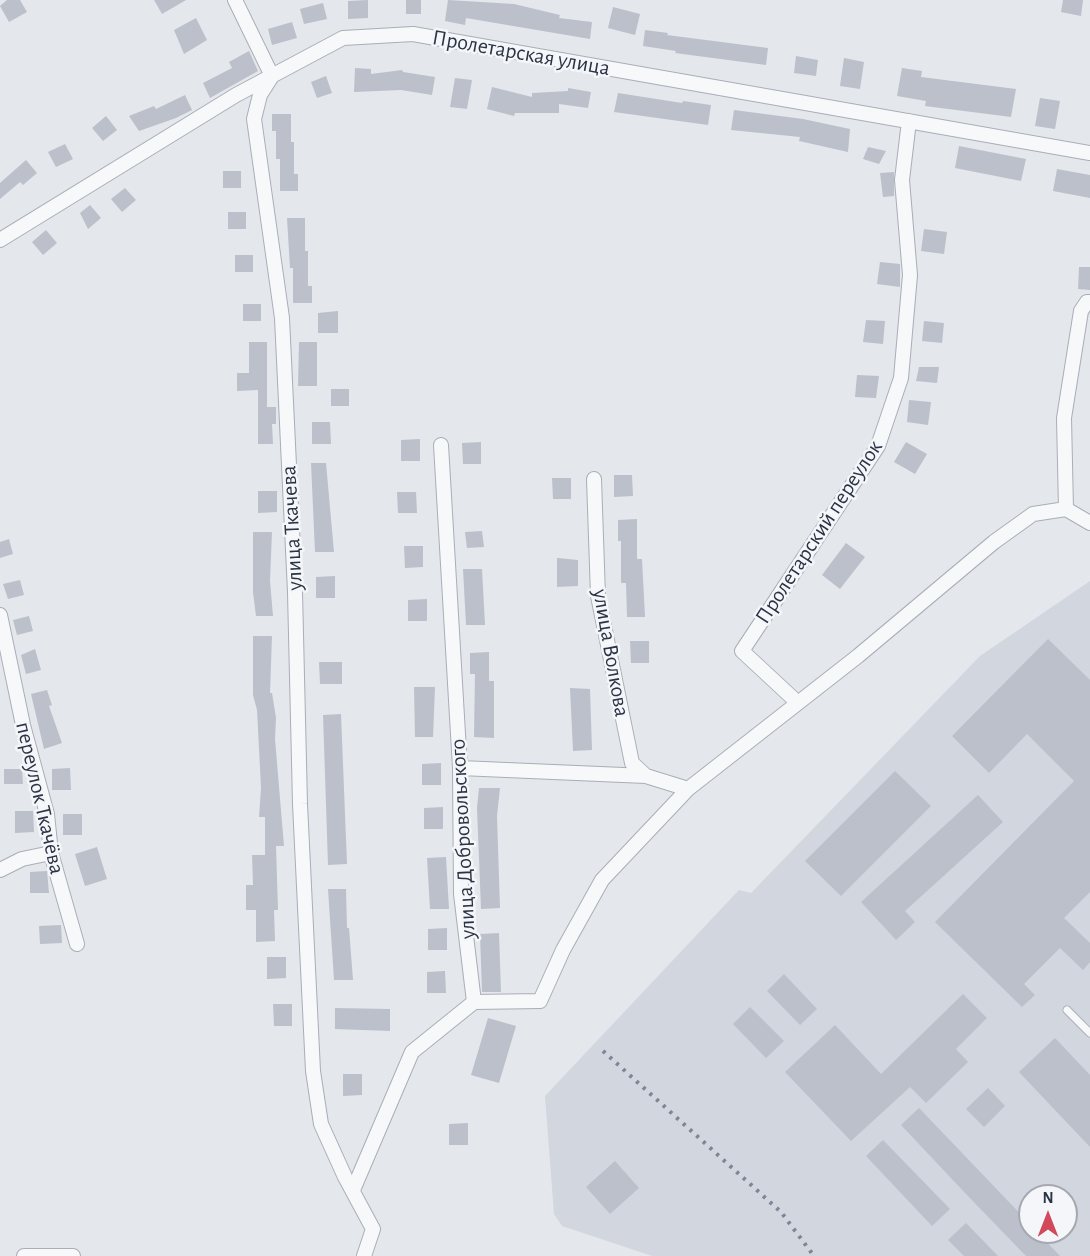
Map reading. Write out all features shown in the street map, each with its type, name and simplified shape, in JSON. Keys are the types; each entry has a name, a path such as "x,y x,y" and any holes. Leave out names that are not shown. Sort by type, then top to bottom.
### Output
{"street":[{"path":"235,0 272,76"},
{"name":"Пролетарская улица","path":"0,240 272,76 343,38 413,34 1090,153"},
{"name":"улица Ткачева","path":"272,76 260,95 254,119 282,318 295,591 300,804 313,1071 321,1124 373,1229 364,1256"},
{"name":"Пролетарский переулок","path":"798,703 742,651 878,446 901,378 910,275 902,180 909,121"},
{"path":"1066,509 1064,418 1081,311 1087,302 1090,302"},
{"name":"улица Добровольского","path":"441,445 460,768 461,894 474,1002"},
{"name":"улица Волкова","path":"594,478 598,596 633,763 646,776"},
{"path":"352,1190 412,1052 474,1002 540,1001 563,950 602,880 688,789 798,703 994,542 1033,514 1066,509 1090,523"},
{"name":"переулок Ткачёва","path":"0,615 23,725 46,814 51,854 77,944"},
{"path":"460,768 646,776 688,789"},
{"path":"0,870 22,859 51,854"},
{"path":"24,1256 74,1256"}],"lane":[{"path":"1067,1010 1090,1033"}],"shaded area":[{"path":"1090,581 1090,1256 652,1256 562,1226 554,1214 545,1096 739,890 751,893 980,656"}],"building":[{"path":"7,0 20,0 27,12 9,22 0,6"},
{"path":"154,0 186,0 162,14"},
{"path":"368,0 368,18 348,19 348,1"},
{"path":"406,0 421,0 421,14 406,14"},
{"path":"448,0 514,4 560,15 559,18 592,22 590,39 466,18 465,25 445,21"},
{"path":"1063,0 1083,0 1081,16 1061,12"},
{"path":"323,3 327,19 304,24 300,9"},
{"path":"613,7 640,14 635,35 608,28"},
{"path":"196,18 207,40 184,54 174,30"},
{"path":"292,22 297,38 272,45 268,29"},
{"path":"645,30 768,48 766,65 675,53 676,51 643,46"},
{"path":"249,51 258,71 210,98 203,83 232,68 229,62"},
{"path":"796,56 818,60 816,76 794,73"},
{"path":"844,58 864,62 860,89 840,86"},
{"path":"355,68 371,69 371,74 402,70 435,77 432,95 401,90 354,92"},
{"path":"902,68 922,71 921,77 1016,89 1011,117 925,106 926,101 897,96"},
{"path":"326,76 332,93 317,98 311,82"},
{"path":"455,78 472,80 467,109 450,107"},
{"path":"492,87 532,97 532,93 568,91 568,88 591,92 588,108 559,104 559,113 515,113 514,116 487,109"},
{"path":"618,93 711,105 708,125 614,112"},
{"path":"185,95 192,110 176,118 139,131 129,116 154,106 156,109"},
{"path":"1040,98 1060,101 1055,129 1035,126"},
{"path":"734,110 803,119 850,129 848,152 799,141 800,137 731,130"},
{"path":"272,114 291,114 291,142 294,142 294,174 298,174 298,191 280,191 280,159 276,159 276,131 272,131"},
{"path":"106,116 117,130 103,141 92,128"},
{"path":"65,144 73,159 56,167 48,152"},
{"path":"959,146 1026,159 1021,181 955,168"},
{"path":"868,147 886,151 879,164 863,159"},
{"path":"26,160 37,173 23,185 20,182 0,199 0,183"},
{"path":"1057,169 1090,175 1090,198 1053,191"},
{"path":"223,171 241,171 241,188 223,188"},
{"path":"894,172 894,196 883,197 880,173"},
{"path":"125,188 136,200 122,212 111,199"},
{"path":"90,205 101,218 88,229 80,213"},
{"path":"228,212 246,212 246,229 228,229"},
{"path":"287,218 305,218 305,251 308,251 308,286 312,286 312,303 293,303 293,268 290,268"},
{"path":"924,229 947,232 944,254 921,251"},
{"path":"46,230 57,243 43,255 32,242"},
{"path":"235,255 253,255 253,272 235,272"},
{"path":"880,262 900,264 900,287 877,284"},
{"path":"1079,267 1090,267 1090,290 1078,289"},
{"path":"243,304 261,304 261,321 243,321"},
{"path":"338,311 338,333 318,333 318,313"},
{"path":"866,320 885,321 883,344 863,342"},
{"path":"924,321 944,323 942,343 922,341"},
{"path":"249,342 267,342 267,407 276,407 276,424 272,424 273,444 258,444 258,390 237,391 237,373 249,373"},
{"path":"299,342 317,342 317,386 298,386"},
{"path":"919,367 939,367 937,383 916,381"},
{"path":"857,375 879,376 876,398 855,397"},
{"path":"331,389 349,389 349,406 331,406"},
{"path":"909,400 931,402 928,425 907,422"},
{"path":"312,422 330,422 331,444 312,444"},
{"path":"420,439 420,461 401,461 401,440"},
{"path":"481,442 481,464 463,464 462,443"},
{"path":"906,442 927,454 915,474 894,462"},
{"path":"311,463 326,463 334,552 315,552"},
{"path":"614,475 632,475 633,496 614,497"},
{"path":"552,478 571,478 571,499 553,499"},
{"path":"258,491 277,491 277,512 258,513"},
{"path":"397,492 416,492 417,513 398,513"},
{"path":"637,519 637,559 642,559 645,617 627,617 626,583 621,583 621,541 618,541 618,520"},
{"path":"482,531 484,547 467,548 465,532"},
{"path":"253,532 272,532 270,581 273,616 256,616 253,592"},
{"path":"9,539 13,554 0,558 0,542"},
{"path":"846,543 865,557 840,589 822,575"},
{"path":"404,546 423,546 423,567 405,568"},
{"path":"557,558 578,560 578,586 557,587"},
{"path":"463,569 482,569 485,625 466,625"},
{"path":"335,576 335,598 316,598 316,577"},
{"path":"20,580 24,595 8,599 3,584"},
{"path":"427,599 427,621 408,621 408,600"},
{"path":"29,616 33,631 17,635 13,620"},
{"path":"253,636 272,636 270,693 272,693 276,718 275,739 284,846 276,846 278,910 274,910 275,941 256,942 256,910 246,910 246,885 253,885 252,855 265,855 265,817 259,817 261,788 257,710 253,695"},
{"path":"1048,639 1090,680 1090,892 1064,918 1090,943 1090,962 1083,970 1060,948 1024,984 1035,995 1022,1007 935,922 1074,781 1027,734 989,773 952,736"},
{"path":"630,641 649,641 649,663 631,663"},
{"path":"35,649 41,670 26,674 21,655"},
{"path":"489,652 489,681 494,681 494,738 474,737 475,674 470,674 470,653"},
{"path":"319,662 342,662 342,684 320,684"},
{"path":"414,687 435,687 433,737 415,737"},
{"path":"570,688 590,689 592,750 573,751"},
{"path":"47,690 52,705 49,706 62,743 44,749 31,694"},
{"path":"341,714 347,864 328,865 323,715"},
{"path":"441,763 441,785 422,785 422,764"},
{"path":"70,768 71,790 52,790 52,769"},
{"path":"4,769 22,769 23,784 4,784"},
{"path":"895,771 931,806 841,896 805,861"},
{"path":"479,788 500,788 497,816 500,908 481,909 477,808"},
{"path":"978,795 1003,822 905,911 915,922 896,940 861,902"},
{"path":"443,807 443,829 424,829 424,808"},
{"path":"15,811 33,811 34,832 15,833"},
{"path":"63,814 82,814 82,835 63,835"},
{"path":"97,847 107,879 85,886 75,854"},
{"path":"446,857 449,909 430,909 427,858"},
{"path":"47,871 49,893 30,893 30,872"},
{"path":"328,889 346,889 347,928 349,928 353,980 334,980"},
{"path":"61,925 62,943 40,944 39,926"},
{"path":"447,928 447,950 428,950 428,929"},
{"path":"499,933 501,992 482,992 480,934"},
{"path":"267,957 286,957 286,978 267,979"},
{"path":"445,971 446,993 427,993 427,972"},
{"path":"784,974 817,1009 800,1025 767,991"},
{"path":"963,994 987,1018 956,1049 968,1062 926,1103 910,1087 851,1141 785,1072 835,1025 881,1074"},
{"path":"273,1004 292,1004 292,1026 274,1026"},
{"path":"750,1007 784,1041 766,1058 733,1024"},
{"path":"335,1008 390,1009 390,1031 335,1029"},
{"path":"488,1018 516,1026 499,1083 471,1075"},
{"path":"1055,1038 1090,1075 1090,1147 1019,1072"},
{"path":"343,1074 362,1074 362,1095 343,1096"},
{"path":"988,1088 1005,1106 984,1127 966,1109"},
{"path":"919,1108 1018,1211 1018,1244 1048,1244 1060,1256 1026,1256 901,1125"},
{"path":"468,1123 468,1145 449,1145 449,1124"},
{"path":"883,1140 950,1209 932,1226 866,1156"},
{"path":"615,1161 639,1188 610,1214 586,1187"},
{"path":"966,1223 998,1256 964,1256 948,1240"}],"railway":[{"path":"603,1051 781,1212 814,1256"}]}
